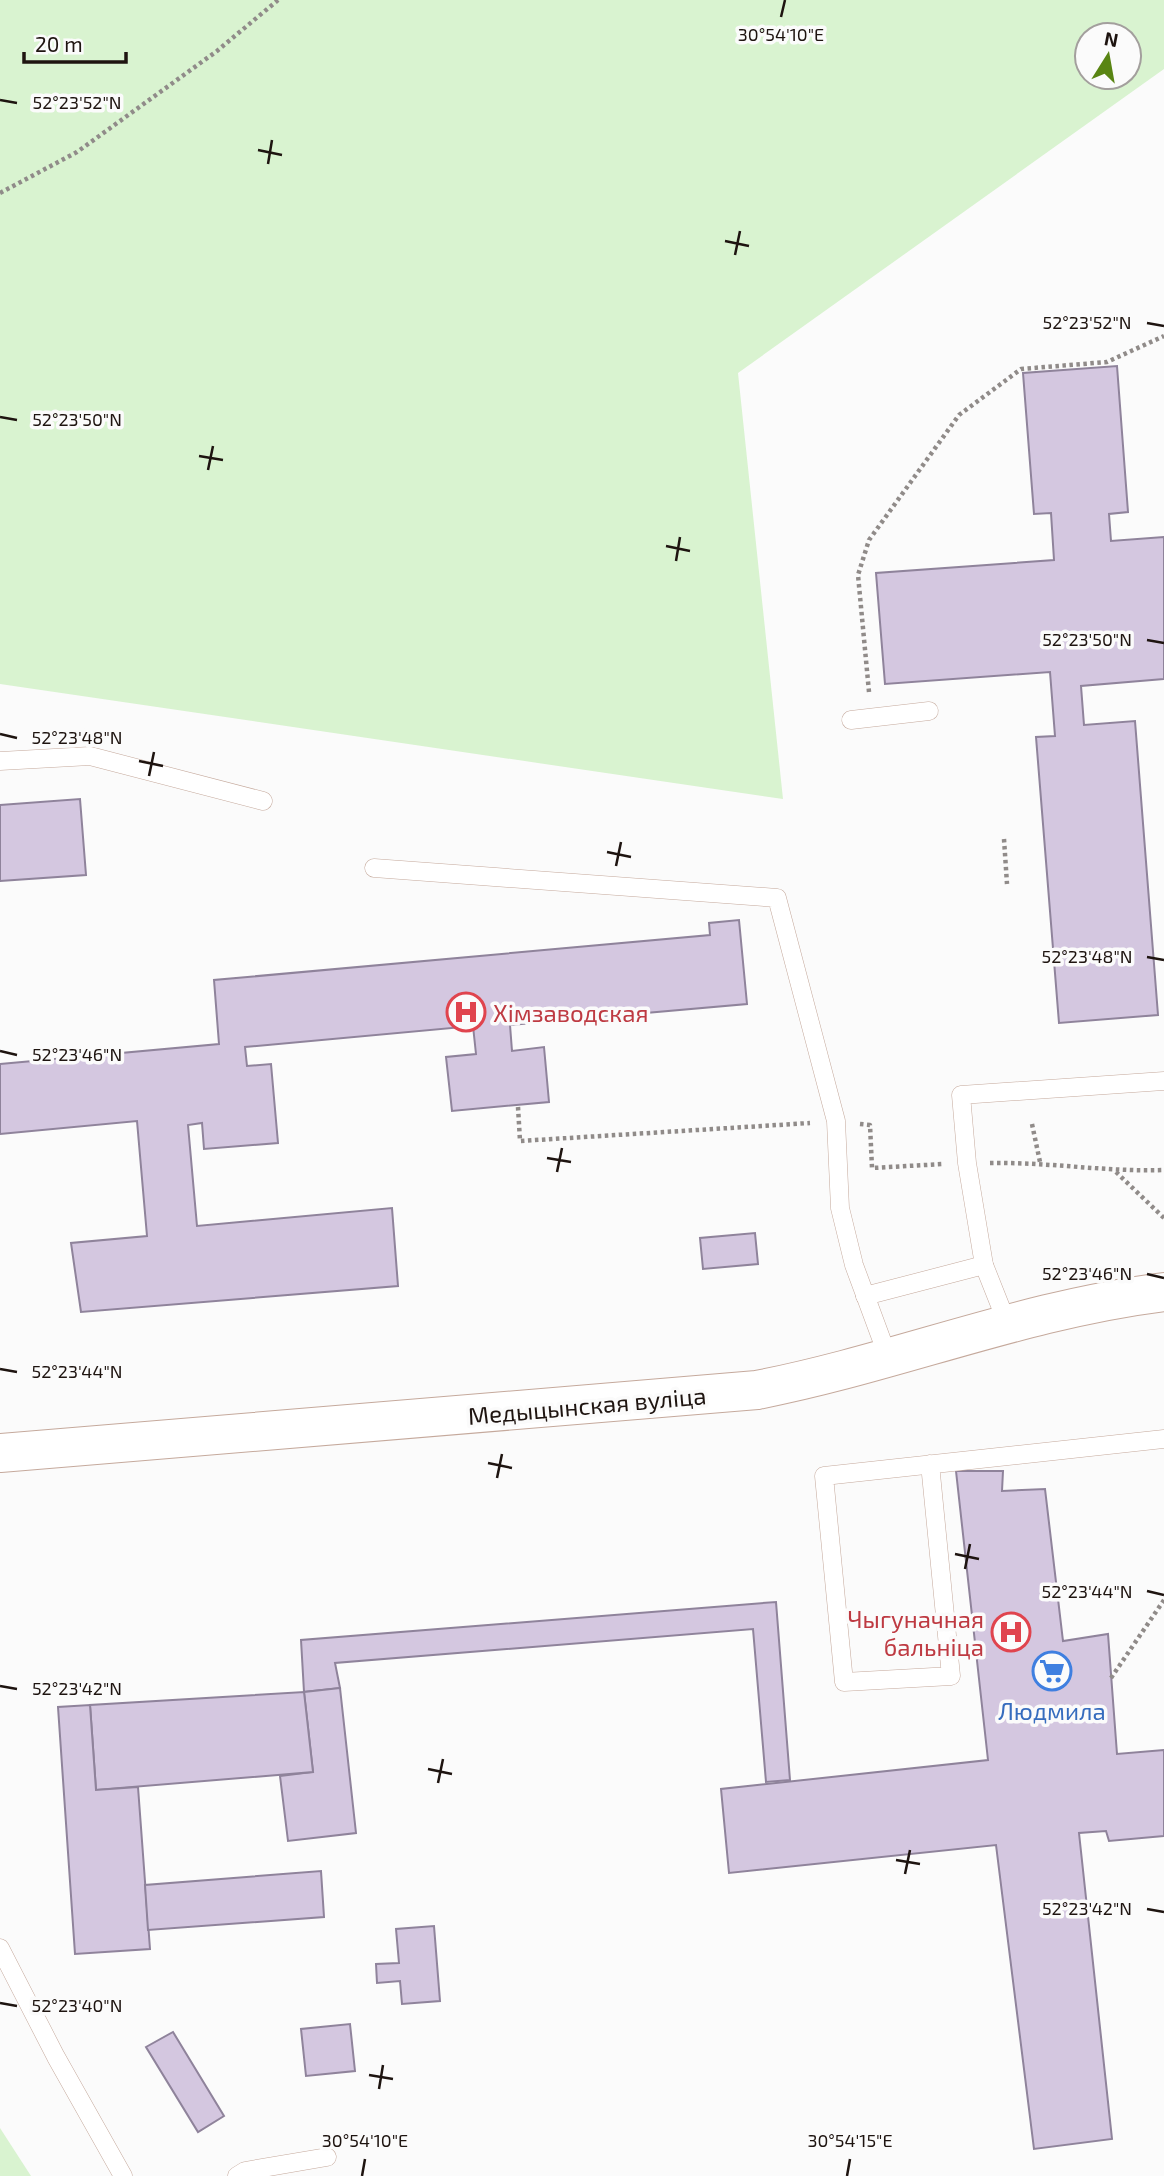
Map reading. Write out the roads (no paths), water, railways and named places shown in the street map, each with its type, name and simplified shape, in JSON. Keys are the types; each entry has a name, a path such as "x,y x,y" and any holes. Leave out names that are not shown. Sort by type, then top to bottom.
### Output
{"street":[{"name":"Медыцынская вуліца","path":"0,1453 757,1390 822,1377 1086,1303 1164,1292"}],"lane":[{"path":"851,720 929,711"},
{"path":"0,761 90,756 263,801"},
{"path":"374,868 777,898 836,1121 840,1208 854,1265 888,1357"},
{"path":"1007,1323 984,1265 967,1163 961,1095 1164,1081"},
{"path":"865,1296 984,1265"},
{"path":"930,1464 951,1676 844,1682 824,1476 930,1464 1164,1440"},
{"path":"0,1948 55,2057 123,2176"},
{"path":"237,2176 245,2171 327,2157"}],"place":[{"name":"Хімзаводская","path":"466,1012"},
{"name":"Чыгуначная бальніца","path":"1011,1632"},
{"name":"Людмила","path":"1052,1671"}]}
